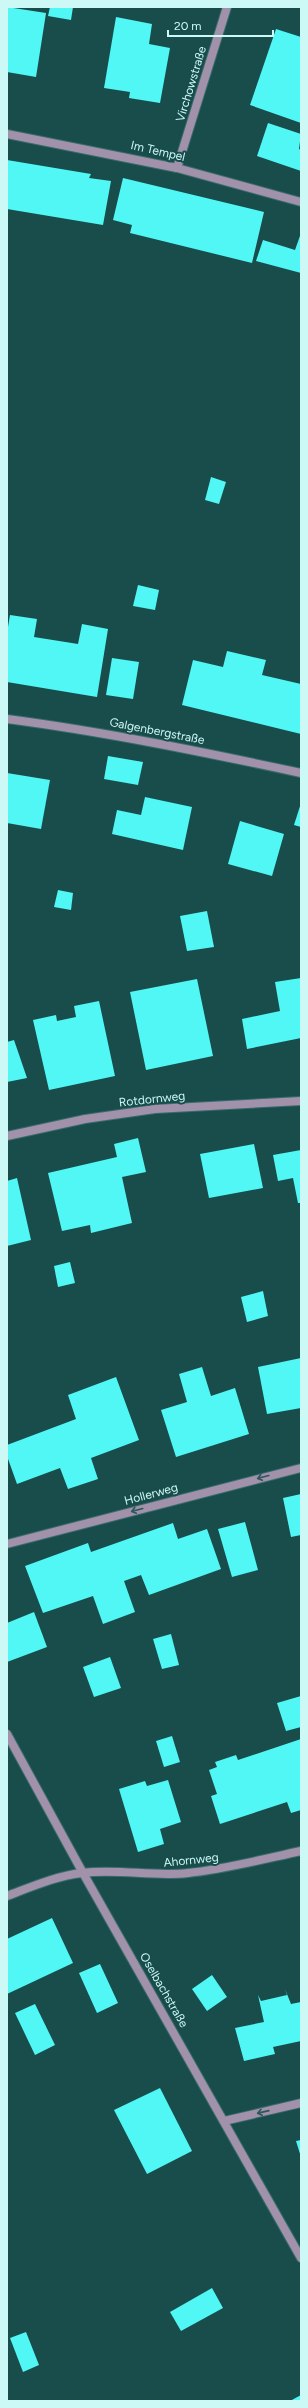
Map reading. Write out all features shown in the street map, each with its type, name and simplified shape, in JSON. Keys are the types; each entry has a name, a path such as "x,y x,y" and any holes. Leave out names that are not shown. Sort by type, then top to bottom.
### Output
{"street":[{"name":"Virchowstraße","path":"178,168 227,7"},
{"name":"Im Tempel","path":"7,134 178,168 301,202"},
{"name":"Galgenbergstraße","path":"7,719 83,729 159,743 301,773"},
{"name":"Rotdornweg","path":"7,1136 85,1119 155,1109 301,1101"},
{"name":"Hollerweg","path":"7,1544 301,1468"},
{"name":"Oselbachstraße","path":"7,1734 83,1873 301,2258"},
{"name":"Ahornweg","path":"7,1896 50,1880 83,1873 156,1875 188,1873 226,1868 301,1851"},
{"path":"224,2121 301,2103"}],"building":[{"path":"7,7 46,13 36,77 7,72"},
{"path":"50,7 73,7 71,20 48,16"},
{"path":"116,17 152,24 149,44 170,48 160,103 129,98 130,92 104,88"},
{"path":"276,29 301,37 301,123 250,105"},
{"path":"268,123 301,134 299,149 301,150 301,171 257,156"},
{"path":"7,160 91,174 89,178 111,181 103,225 7,209"},
{"path":"123,178 264,212 252,263 130,233 132,225 113,220"},
{"path":"301,233 301,273 256,261 263,240 295,250"},
{"path":"211,477 226,482 219,504 205,500"},
{"path":"138,585 159,590 155,610 133,606"},
{"path":"10,615 37,619 34,637 78,644 82,624 108,629 97,697 7,682 7,633"},
{"path":"227,651 266,660 262,675 301,684 301,734 182,705 193,660 223,667"},
{"path":"112,658 139,662 133,699 106,695"},
{"path":"108,756 143,762 138,785 104,779"},
{"path":"7,773 50,780 41,829 7,823"},
{"path":"145,797 192,807 183,850 112,834 117,810 141,815"},
{"path":"301,803 301,827 294,825"},
{"path":"240,821 284,834 272,876 228,864"},
{"path":"58,890 73,893 71,910 54,907"},
{"path":"207,911 214,947 187,951 180,916"},
{"path":"301,978 301,1038 247,1049 242,1019 280,1011 275,982"},
{"path":"197,979 213,1056 146,1070 130,992"},
{"path":"99,1001 115,1076 49,1090 33,1020 56,1015 57,1021 76,1017 74,1006"},
{"path":"14,1040 27,1078 7,1082 7,1042"},
{"path":"138,1138 146,1172 122,1177 132,1223 91,1233 90,1225 62,1231 48,1173 117,1157 114,1144"},
{"path":"254,1144 263,1188 209,1198 200,1154"},
{"path":"301,1150 301,1203 298,1203 293,1178 278,1181 273,1155"},
{"path":"17,1178 31,1240 7,1246 7,1181"},
{"path":"70,1262 75,1283 58,1287 54,1266"},
{"path":"263,1291 268,1316 247,1322 241,1297"},
{"path":"301,1358 301,1408 267,1414 258,1367"},
{"path":"202,1367 211,1396 235,1388 249,1434 176,1457 161,1410 187,1402 179,1374"},
{"path":"116,1377 139,1440 91,1458 98,1479 68,1489 60,1468 17,1484 7,1456 7,1445 76,1419 68,1395"},
{"path":"301,1494 301,1535 291,1537 283,1498"},
{"path":"245,1522 258,1570 232,1577 218,1529"},
{"path":"173,1523 178,1539 207,1529 221,1569 149,1595 141,1575 124,1581 135,1612 103,1624 93,1596 43,1613 25,1566 88,1543 91,1552"},
{"path":"34,1612 47,1647 7,1662 7,1623"},
{"path":"171,1634 179,1665 162,1669 153,1639"},
{"path":"110,1657 121,1688 94,1697 83,1667"},
{"path":"301,1696 301,1727 286,1731 277,1703"},
{"path":"172,1736 180,1762 164,1767 156,1741"},
{"path":"301,1739 301,1810 291,1813 287,1802 220,1824 211,1796 217,1794 209,1770 217,1767 215,1762 236,1755 238,1760"},
{"path":"168,1780 181,1822 160,1829 164,1844 138,1852 119,1789 145,1781 147,1786"},
{"path":"52,1918 73,1963 7,1994 7,1939"},
{"path":"100,1964 118,2003 97,2013 79,1973"},
{"path":"212,1975 227,1997 207,2011 192,1989"},
{"path":"285,1989 291,2004 301,2002 301,2041 273,2047 275,2054 244,2061 235,2028 264,2022 258,1995 261,2001 287,1995"},
{"path":"35,2004 55,2045 35,2055 15,2013"},
{"path":"160,2088 192,2151 147,2174 114,2110"},
{"path":"301,2140 301,2157 296,2141"},
{"path":"212,2288 223,2308 181,2331 170,2312"},
{"path":"26,2332 39,2365 23,2372 10,2338"},
{"path":"301,2395 301,2401 290,2401"}]}
